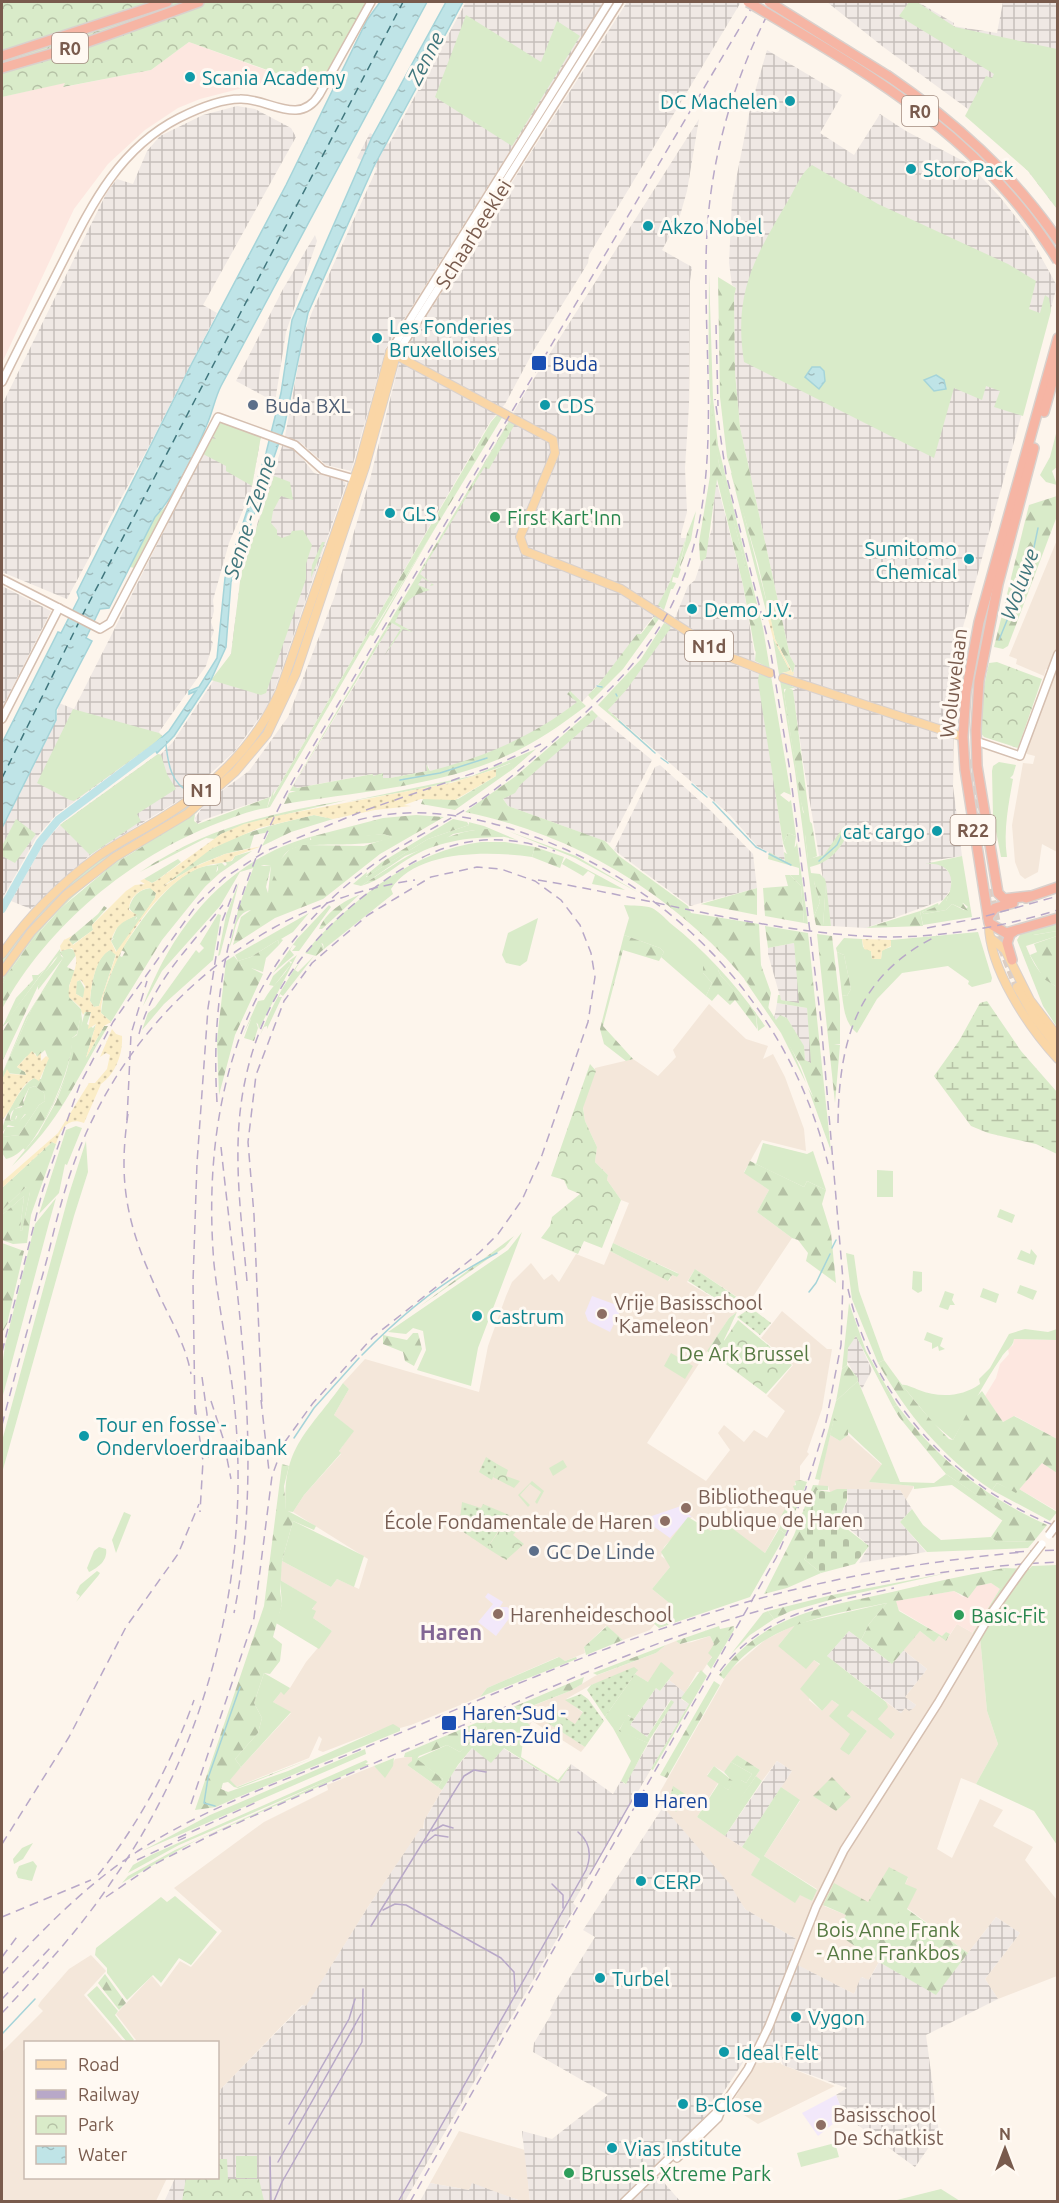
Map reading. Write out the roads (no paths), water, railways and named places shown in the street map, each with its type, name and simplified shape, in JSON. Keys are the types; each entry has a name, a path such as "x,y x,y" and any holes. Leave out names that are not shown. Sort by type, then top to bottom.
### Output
{"highway":[{"name":"R0","path":"2,56 167,2"},
{"name":"R0","path":"2,69 138,25 200,2"},
{"name":"R0","path":"748,2 883,85 950,134 1005,187 1058,261"},
{"name":"R0","path":"769,2 888,76 952,123 1005,172 1058,240"},
{"name":"Woluwelaan","path":"989,920 966,784 963,737 973,646 1058,338"},
{"name":"Woluwelaan","path":"972,716 984,632 1058,362"},
{"name":"Woluwelaan","path":"993,888 979,785 976,741 981,669 998,584"},
{"path":"963,737 976,741"},
{"name":"R22","path":"980,825 993,888"},
{"path":"1016,931 1004,932 989,920 995,908 1058,887"},
{"path":"993,888 1004,899 1030,896"},
{"path":"1012,960 1007,941 1010,934 1058,918"}],"main road":[{"path":"2,382 103,186 126,158 151,136 178,118 222,101 245,99 283,110 298,111 313,103 371,2"},
{"name":"Schaarbeeklei","path":"357,479 393,353 609,2"},
{"name":"Schaarbeeklei","path":"393,353 619,2"},
{"name":"N1d","path":"393,353 548,436 554,442 555,453 522,532 521,545 527,552 621,589 724,656 770,673"},
{"path":"2,579 100,628 116,616 218,417 296,446 323,470 357,479"},
{"name":"N1","path":"2,954 26,922 67,882 108,850 160,820 200,791 237,757 257,734 280,691 357,479"},
{"name":"N1","path":"2,972 31,932 66,895 115,857 187,814 235,772 267,734 289,692 357,479"},
{"path":"2,718 59,608"},
{"path":"976,741 1020,756 1058,654"},
{"path":"783,678 963,737"},
{"name":"Woluwelaan","path":"989,920 1002,972 1019,1007 1058,1059"},
{"path":"992,939 1002,946 1012,960 1030,1000 1058,1037"},
{"path":"1017,987 1034,1017 1058,1047"},
{"path":"624,2202 696,2142 721,2114 722,2107 748,2069 763,2041 816,1908 844,1850 940,1700 990,1615 1058,1523"}],"water":[{"path":"380,2 427,2 221,386 198,446 185,472 155,517 109,608 100,609 86,638 92,641 56,710 56,720 2,828 2,743 58,632 61,633 79,598 77,592 191,365 286,185 367,20"},
{"name":"Zenne","path":"446,2 463,2 374,166 308,313 284,428 231,582 226,647 211,680 174,736 157,753 152,746 169,731 196,691 189,694 189,691 199,687 217,658 225,578 266,453 281,393 292,320 372,137"},
{"path":"812,367 820,367 824,371 825,381 819,389 805,377"},
{"path":"936,375 944,380 946,389 934,391 924,380"}],"waterway":[{"name":"Woluwe","path":"999,640 1012,608 1015,590 1033,552 1038,528"},
{"path":"597,686 602,687"},
{"path":"619,721 655,753"},
{"name":"Senne - Zenne","path":"2,909 40,842 58,820 162,742"},
{"path":"166,745 169,766 175,778 190,792"},
{"path":"400,780 440,773 487,758"},
{"path":"661,758 668,763"},
{"path":"692,784 707,797"},
{"path":"713,802 756,847 766,852"},
{"path":"819,861 837,845 843,832"},
{"path":"769,854 791,865"},
{"path":"832,1248 836,1240"},
{"path":"362,1355 425,1298 460,1274 497,1253"},
{"path":"809,1292 830,1254"},
{"path":"294,1438 314,1408 359,1358"},
{"path":"215,1806 204,1803 208,1778 240,1687"},
{"path":"2,2034 35,1999"}],"tunnel":[{"path":"973,759 980,825"},
{"path":"990,889 1002,949 1017,987"}],"tram line":[{"path":"371,1926 464,1776 474,1770 486,1772"},
{"path":"590,1874 636,1793"},
{"path":"432,1831 443,1825 453,1828"},
{"path":"398,2202 586,1870 589,1849 578,1832"},
{"path":"425,1843 435,1835 448,1837"},
{"path":"552,1884 563,1895 563,1908"},
{"path":"383,1910 395,1904 406,1905 501,1958 514,1972 515,1992"},
{"path":"274,2201 282,2182 362,2042 363,1989"},
{"path":"289,2124 349,2019 355,1999"},
{"path":"278,2162 361,2014"},
{"path":"270,2157 271,2202"}],"railway":[{"path":"217,1102 218,1012 224,969 245,886 280,806 302,765 755,2"},
{"path":"2,2013 87,1916 146,1827 175,1771 198,1713 216,1652 229,1590 236,1528 238,1464 234,1401 214,1264 212,1182 217,1128 236,1048 260,992 292,942 312,919 356,878 380,860 479,801 524,766 614,685 655,635 666,616 686,571 699,524 706,476 708,428 707,232 714,171 737,84 774,2"},
{"path":"716,325 718,406"},
{"path":"410,2202 776,1558 804,1494 825,1427 841,1345 843,1280 821,1021 790,771 770,648 726,474 715,399"},
{"path":"2,1352 43,1189 80,1084 113,1022 198,903 224,878 266,851 363,811 494,766 541,744"},
{"path":"358,820 398,813 438,814 479,820 518,831 574,853 626,882 673,917 716,957 754,1003 785,1053 810,1107 828,1164"},
{"path":"247,1281 238,1181 241,1106 252,1052 262,1025 289,975 306,952 346,911 391,876 434,852 456,844 479,840 528,843 555,851"},
{"path":"191,1804 254,1618 272,1476 284,1443 313,1403 373,1337 479,1253 498,1234 522,1200 542,1155 588,1022 595,977 591,953 580,925 561,900 535,881 501,869 477,867 431,877 368,915 312,963 284,1001 256,1075 248,1142 254,1215 262,1406"},
{"path":"2,1425 72,1167 109,1088 140,1043 176,1002 216,966 261,935 309,910 361,892 415,880"},
{"path":"538,880 756,923 844,935 909,937 952,933 995,926 1058,910"},
{"path":"195,1414 193,1282 197,1163 208,1008 221,924 238,881"},
{"path":"927,928 979,918 1058,896"},
{"path":"139,1034 153,997 163,981 223,905"},
{"path":"838,1123 843,1065 858,1013 871,991 888,970 910,952 937,936"},
{"path":"127,1120 131,1034 147,981"},
{"path":"128,1114 124,1164 125,1187 133,1229 149,1273 182,1344 191,1374"},
{"path":"221,1147 240,1322 248,1439 243,1555 234,1613"},
{"path":"848,1289 860,1329 877,1367 898,1402 923,1434 952,1463 985,1488 1020,1510 1058,1527"},
{"path":"202,1377 207,1414 208,1458"},
{"path":"261,1400 269,1471"},
{"path":"211,1401 223,1438 231,1479"},
{"path":"195,1406 203,1461 200,1512"},
{"path":"2,1844 69,1737 126,1627 178,1554 199,1504"},
{"path":"1015,1552 1058,1550"},
{"path":"2,1974 65,1909 116,1866 162,1836 250,1794 554,1669 693,1618 775,1594 845,1578 916,1565 1023,1552"},
{"path":"106,1897 153,1865 209,1836 620,1658 676,1637 769,1608 864,1586 960,1570 1058,1562"},
{"path":"720,1671 737,1651 777,1623 821,1606 894,1588"},
{"path":"98,1875 141,1814 165,1769 194,1700"},
{"path":"178,1838 257,1802"},
{"path":"137,1860 186,1837"},
{"path":"2,1917 91,1880"},
{"path":"2,1957 19,1934"},
{"path":"2,1999 53,1945"}],"place":[{"name":"Scania Academy","path":"190,77"},
{"name":"DC Machelen","path":"790,101"},
{"name":"StoroPack","path":"911,169"},
{"name":"Akzo Nobel","path":"648,226"},
{"name":"Les Fonderies Bruxelloises","path":"377,338"},
{"name":"Buda","path":"539,363"},
{"name":"Buda BXL","path":"253,405"},
{"name":"CDS","path":"545,405"},
{"name":"GLS","path":"390,513"},
{"name":"First Kart'Inn","path":"495,517"},
{"name":"Sumitomo Chemical","path":"969,559"},
{"name":"Demo J.V.","path":"692,609"},
{"name":"cat cargo","path":"937,831"},
{"name":"Vrije Basisschool 'Kameleon'","path":"602,1314"},
{"name":"Castrum","path":"477,1316"},
{"name":"Tour en fosse - Ondervloerdraaibank","path":"84,1436"},
{"name":"Bibliotheque publique de Haren","path":"686,1508"},
{"name":"École Fondamentale de Haren","path":"665,1521"},
{"name":"GC De Linde","path":"534,1551"},
{"name":"Harenheideschool","path":"498,1614"},
{"name":"Basic-Fit","path":"959,1615"},
{"name":"Haren-Sud - Haren-Zuid","path":"449,1723"},
{"name":"Haren","path":"641,1800"},
{"name":"CERP","path":"641,1881"},
{"name":"Turbel","path":"600,1978"},
{"name":"Vygon","path":"796,2017"},
{"name":"Ideal Felt","path":"724,2052"},
{"name":"B-Close","path":"683,2104"},
{"name":"Basisschool De Schatkist","path":"821,2125"},
{"name":"Vias Institute","path":"612,2148"},
{"name":"Brussels Xtreme Park","path":"569,2173"}],"district":[{"name":"Haren","path":"451,1631"}],"park label":[{"name":"De Ark Brussel","path":"744,1353"},
{"name":"Bois Anne Frank - Anne Frankbos","path":"888,1940"}]}
